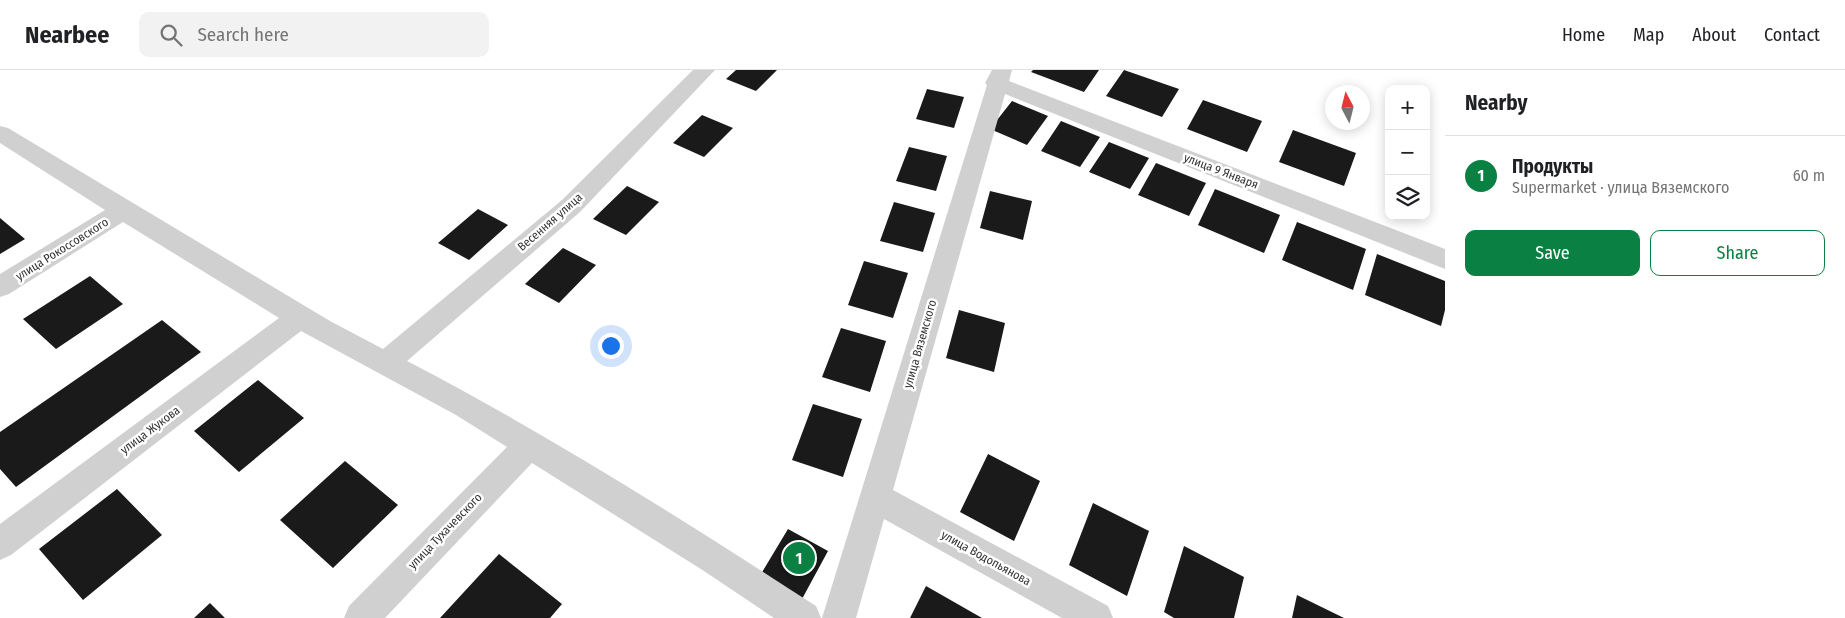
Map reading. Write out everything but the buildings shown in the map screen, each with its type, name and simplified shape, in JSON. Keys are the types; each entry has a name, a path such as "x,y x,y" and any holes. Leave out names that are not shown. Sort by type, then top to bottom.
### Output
{"street":[{"name":"Весенняя улица","path":"385,364 571,206 706,70"},
{"name":"улица 9 Января","path":"999,77 1445,259"},
{"name":"улица Вяземского","path":"838,618 999,77"},
{"path":"0,132 123,210 300,317 466,406 716,560 804,618"},
{"name":"улица Рокоссовского","path":"0,287 123,210"},
{"name":"улица Жукова","path":"0,544 300,317"},
{"name":"улица Тухачевского","path":"361,618 529,445"},
{"name":"улица Водопьянова","path":"875,497 1096,618"}],"place":[{"name":"Продукты","path":"799,558"}]}
